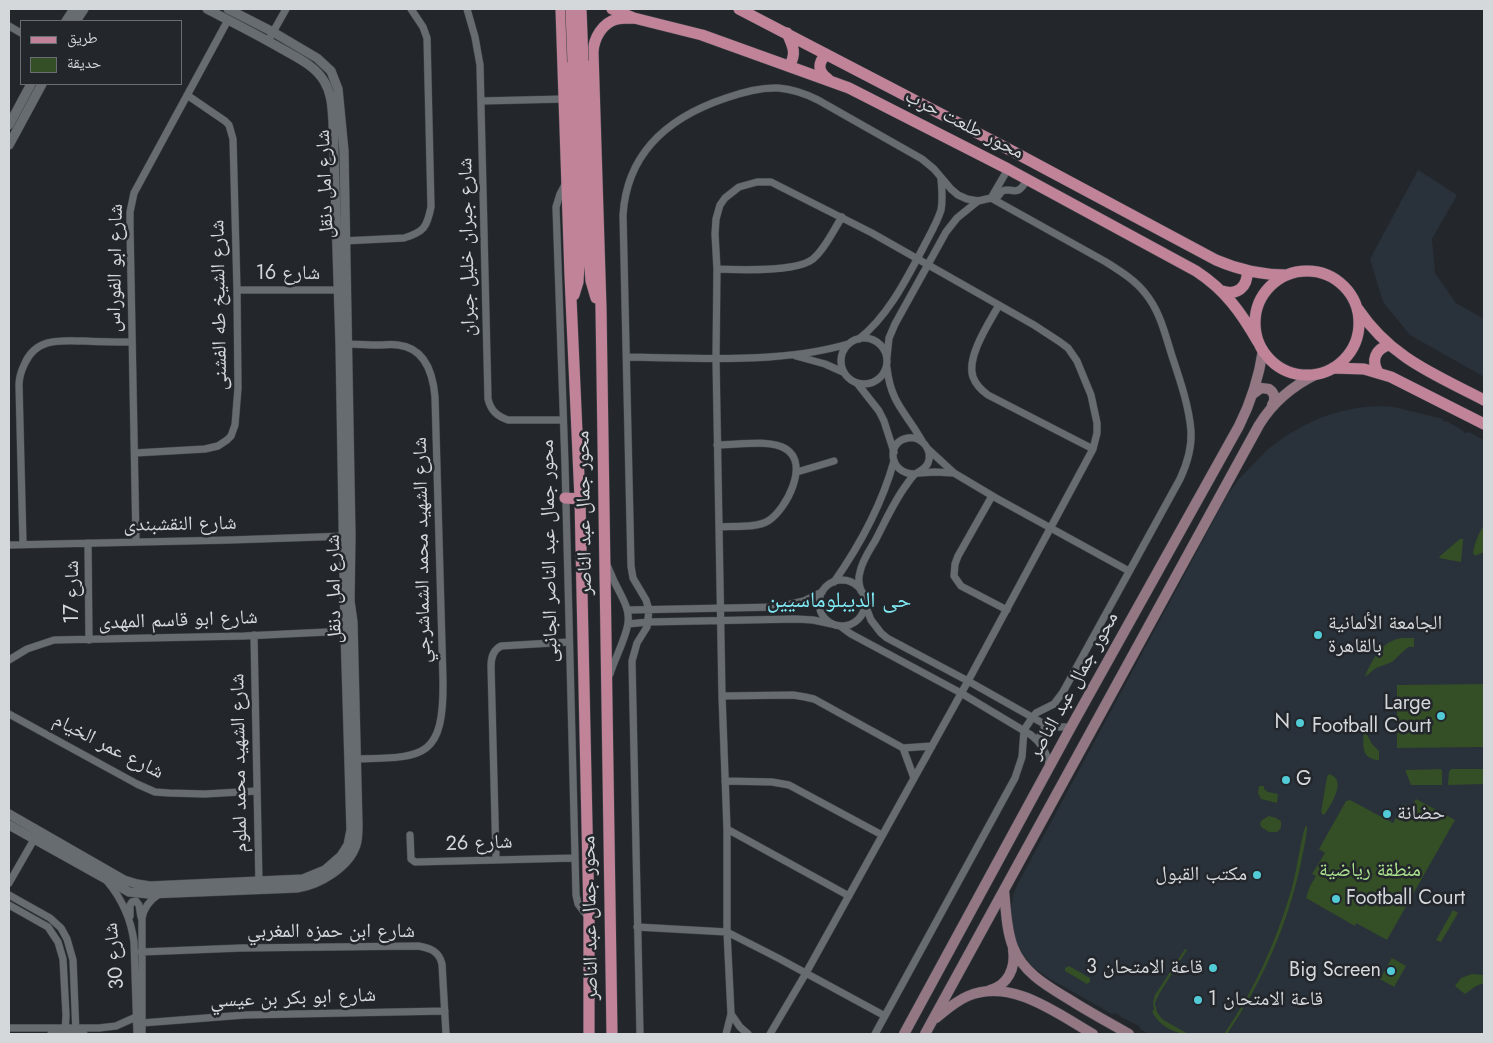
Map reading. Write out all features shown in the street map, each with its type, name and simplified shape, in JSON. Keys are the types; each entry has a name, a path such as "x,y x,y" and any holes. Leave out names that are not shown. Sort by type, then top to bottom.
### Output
{"main road":[{"name":"محور جمال عبد الناصر","path":"561,9 580,498 589,1034"},
{"path":"572,9 578,62 590,274 595,295 601,308"},
{"path":"571,303 578,282 579,265 578,62 581,9"},
{"name":"محور طلعت حرب","path":"612,9 634,18 702,35 829,81 873,100 1008,169 1205,277 1222,291 1237,308 1260,346"},
{"name":"محور طلعت حرب","path":"739,9 1014,152 1216,260 1247,271 1287,275"},
{"path":"562,33 571,28 580,28 590,31 596,37 602,28 617,19 634,18"},
{"path":"787,34 794,49 794,56 789,66"},
{"name":"محور جمال عبد الناصر","path":"596,37 593,52 601,308 612,1034"},
{"path":"826,54 821,60 820,68 823,76 829,81"},
{"path":"1222,291 1235,293 1241,290 1248,278 1247,271"},
{"path":"1357,307 1359,325 1356,342 1346,358 1333,368 1317,374 1299,375 1282,369 1268,358 1260,346 1255,323 1258,304 1267,290 1280,278 1303,271 1328,275 1336,279 1348,291 1371,327 1389,345 1408,360 1484,400"},
{"path":"1378,372 1374,363 1376,356 1379,350 1389,345"},
{"name":"محور جمال عبد الناصر","path":"904,1034 1239,426 1260,370 1260,346"},
{"path":"1333,368 1353,368 1378,372 1400,380 1484,424"},
{"name":"محور جمال عبد الناصر","path":"925,1034 1259,425 1272,406 1291,389 1317,374"},
{"path":"1252,395 1258,389 1264,387 1269,389 1273,392 1275,398 1272,406"},
{"path":"565,498 580,498"},
{"path":"1027,810 1043,819"},
{"path":"933,1020 968,996 995,988 1004,983 1010,976 1014,967 1015,957 1007,924 1004,890"},
{"path":"1013,948 1023,965 1034,976 1052,989 1129,1034"},
{"path":"986,991 1004,992 1021,996 1093,1034"},
{"path":"1083,1029 1092,1013"}],"street":[{"path":"67,20 74,9"},
{"path":"77,20 84,9"},
{"name":"شارع امل دنقل","path":"9,825 36,835 118,876 137,884 150,886 259,885 298,888 312,885 332,874 351,856 358,836 353,759 349,631 350,601 341,241 331,97 328,88 311,66 207,9"},
{"name":"شارع امل دنقل","path":"228,9 273,32 317,58 331,71 338,89 344,152 338,290 344,344"},
{"path":"268,41 286,9"},
{"path":"341,241 404,238 421,231 428,222 431,207 427,38 420,22 410,9"},
{"name":"شارع جبران خليل جبران","path":"467,9 480,61 488,399 494,413 500,418 508,420 563,420"},
{"name":"شارع ابو الفوراس","path":"136,541 131,202 134,193 228,20"},
{"path":"9,26 20,32"},
{"path":"9,125 30,85"},
{"path":"9,145 41,85"},
{"path":"640,1034 632,661 637,643 648,622 649,610 646,600 633,578 631,566 623,215 624,201 632,172 639,160 662,132 681,118 713,102 744,91 778,88 818,100 912,153 934,169 941,179 958,195 967,199 978,201 993,199 1002,191 1021,189 1027,180"},
{"name":"شارع الشيخ طه الفشنى","path":"135,453 205,448 222,444 231,436 236,417 237,290 233,139 229,125 225,121 187,95"},
{"path":"481,101 564,99"},
{"path":"993,199 1008,169"},
{"path":"859,339 888,307 934,227 941,209 941,179"},
{"path":"726,1034 730,1014 717,445 717,269 715,234 716,219 720,205 733,191 738,187 757,182 770,182 842,218 928,265 1047,333 1068,348 1085,378 1096,416 1097,433 1093,449 1007,610 806,973 770,1034"},
{"name":"محور جمال عبد الناصر الجانبى","path":"567,183 560,194 556,207 576,900 588,918"},
{"path":"875,1034 1015,778 1021,763 1024,730 1036,713 1054,704 1057,700 1180,479 1191,442 1191,430 1186,404 1163,325 1145,292 1121,271 993,199"},
{"path":"978,201 951,224 894,324 889,338 886,366 888,382 896,402 922,441 954,474 1129,571"},
{"path":"717,269 736,270 789,267 806,263 813,259 822,248 842,218"},
{"name":"شارع 16","path":"237,290 338,290"},
{"path":"999,305 974,356 972,370 976,384 988,395 1093,449"},
{"path":"627,357 716,359 793,355 848,344 867,338 880,344 886,357"},
{"path":"23,544 19,385 20,375 28,356 36,348 52,342 132,342"},
{"name":"شارع الشهيد محمد الشماشرجي","path":"344,344 398,345 408,348 420,355 427,363 430,371 435,397 443,689 441,722 428,747 406,757 353,759"},
{"path":"843,372 841,361 848,344"},
{"path":"793,355 825,364 843,372 850,380 856,383 869,384 875,381 884,372 886,366"},
{"path":"834,582 852,555 878,506 894,461 894,452 884,421 879,411 856,383"},
{"path":"894,452 900,442 905,439 910,438 922,441"},
{"path":"717,445 761,444 779,446 785,448 794,458 797,465 795,482 779,511 769,521 754,525 719,527"},
{"path":"928,448 929,460 927,465 917,473 896,501 863,563 859,578 864,602 871,620 887,638 968,681 1046,726 1072,727"},
{"path":"797,472 834,461"},
{"path":"894,461 897,467 908,474 935,472 954,474"},
{"path":"992,496 958,556 954,576 961,586 1007,610"},
{"name":"شارع النقشبندى","path":"9,544 347,536"},
{"name":"شارع 17","path":"88,543 89,640"},
{"path":"604,558 628,610 628,624 614,658 606,686"},
{"path":"861,591 856,585 849,582 834,582 827,586 822,592 819,606 826,620 961,693 1024,730 1038,740 1047,755 1050,767"},
{"path":"628,610 787,606 822,592"},
{"path":"628,624 806,619 848,626 860,617 864,602"},
{"name":"شارع ابو قاسم المهدى","path":"9,660 27,649 47,642 349,631"},
{"name":"شارع الشهيد محمد لملوم","path":"254,635 259,885"},
{"path":"496,859 492,655 496,648 501,646 569,642"},
{"path":"722,696 793,695 814,699 903,748 932,746"},
{"name":"شارع عمر الخيام","path":"9,714 155,792 205,794 257,791"},
{"path":"1038,740 1046,726"},
{"path":"903,748 914,778"},
{"path":"725,781 772,782 789,785 882,835"},
{"name":"شارع امل دنقل","path":"9,814 36,835 129,892 159,894 259,885"},
{"path":"727,829 848,896"},
{"path":"9,883 36,835"},
{"name":"شارع 26","path":"410,835 411,858 415,862 575,858"},
{"name":"شارع 30","path":"106,879 119,897 129,920 134,942 137,1034"},
{"name":"شارع 30","path":"142,1034 142,918 149,902 159,894"},
{"path":"9,895 50,918 61,928 67,939 73,960 76,1031"},
{"path":"129,920 130,905 134,901 138,903 142,918"},
{"path":"9,904 48,927 58,942 63,959 66,1031"},
{"path":"637,927 727,932 885,1016"},
{"name":"شارع ابن حمزه المغربي","path":"141,952 241,948 418,946 427,948 436,952 441,959 446,1034"},
{"name":"شارع ابو بكر بن عيسي","path":"142,1023 244,1015 445,1011"},
{"path":"730,1014 748,1034"},
{"path":"9,1028 76,1031 116,1026 136,1017"},
{"path":"51,1034 66,1031"},
{"path":"76,1031 84,1034"}],"shaded area":[{"path":"1418,170 1457,195 1432,239 1435,273 1456,303 1484,319 1484,377 1410,335 1383,302 1370,259"},
{"name":"الجامعة الألمانية بالقاهرة","path":"1384,406 1443,419 1443,421 1448,422 1465,433 1469,432 1484,440 1484,1034 1149,1034 1116,1013 1112,1014 1050,979 1032,966 1014,939 1010,917 1013,895 1228,494 1239,479 1267,450 1303,426 1322,417 1342,411"}],"green space":[{"path":"1484,525 1484,552 1475,556 1473,553 1478,535"},
{"path":"1460,539 1463,539 1461,562 1439,558 1440,556"},
{"path":"1402,638 1414,638 1414,647 1408,647 1392,662 1376,668 1365,676 1375,657 1383,647"},
{"name":"Large Football Court","path":"1484,684 1484,747 1397,748 1397,685"},
{"path":"1364,729 1372,744 1379,751 1379,760 1368,757 1364,750"},
{"path":"1441,769 1442,785 1411,785 1405,770"},
{"path":"1451,769 1484,769 1484,784 1448,785 1449,771"},
{"path":"1329,774 1335,777 1338,787 1334,799 1323,815 1321,812"},
{"path":"1259,786 1264,786 1264,789 1268,792 1278,794 1277,803 1261,799 1258,793"},
{"name":"منطقة رياضية","path":"1416,799 1455,820 1387,940 1356,923 1355,926 1306,898 1316,876 1312,874 1325,853 1319,849 1346,801 1350,800 1393,823 1403,804 1411,808"},
{"path":"1269,816 1281,821 1281,828 1277,832 1269,832 1261,827 1260,823 1262,820"},
{"path":"1307,826 1296,886 1281,930 1252,994 1227,1034 1224,1034 1245,1001 1271,947 1291,891 1303,835"},
{"path":"1453,910 1458,913 1441,942 1436,940"},
{"path":"1185,949 1187,950 1155,1003 1157,1012 1162,1019 1188,1034 1177,1032 1162,1024 1152,1011 1154,1010 1153,1002 1155,995"},
{"path":"1392,958 1406,966 1394,987 1380,979"},
{"path":"1069,966 1090,978 1090,982 1087,984 1065,971 1065,968"},
{"path":"1472,974 1484,975 1484,983 1465,994 1455,986 1461,978"}],"place":[{"name":"الجامعة الألمانية بالقاهرة","path":"1318,635"},
{"name":"Large Football Court","path":"1441,716"},
{"name":"N","path":"1300,723"},
{"name":"G","path":"1286,780"},
{"name":"حضانة","path":"1387,814"},
{"name":"مكتب القبول","path":"1257,875"},
{"name":"Football Court","path":"1336,899"},
{"name":"قاعة الامتحان 3","path":"1213,968"},
{"name":"Big Screen","path":"1391,971"},
{"name":"قاعة الامتحان 1","path":"1198,1000"}],"district":[{"name":"حى الديبلوماسيين","path":"839,602"}]}
